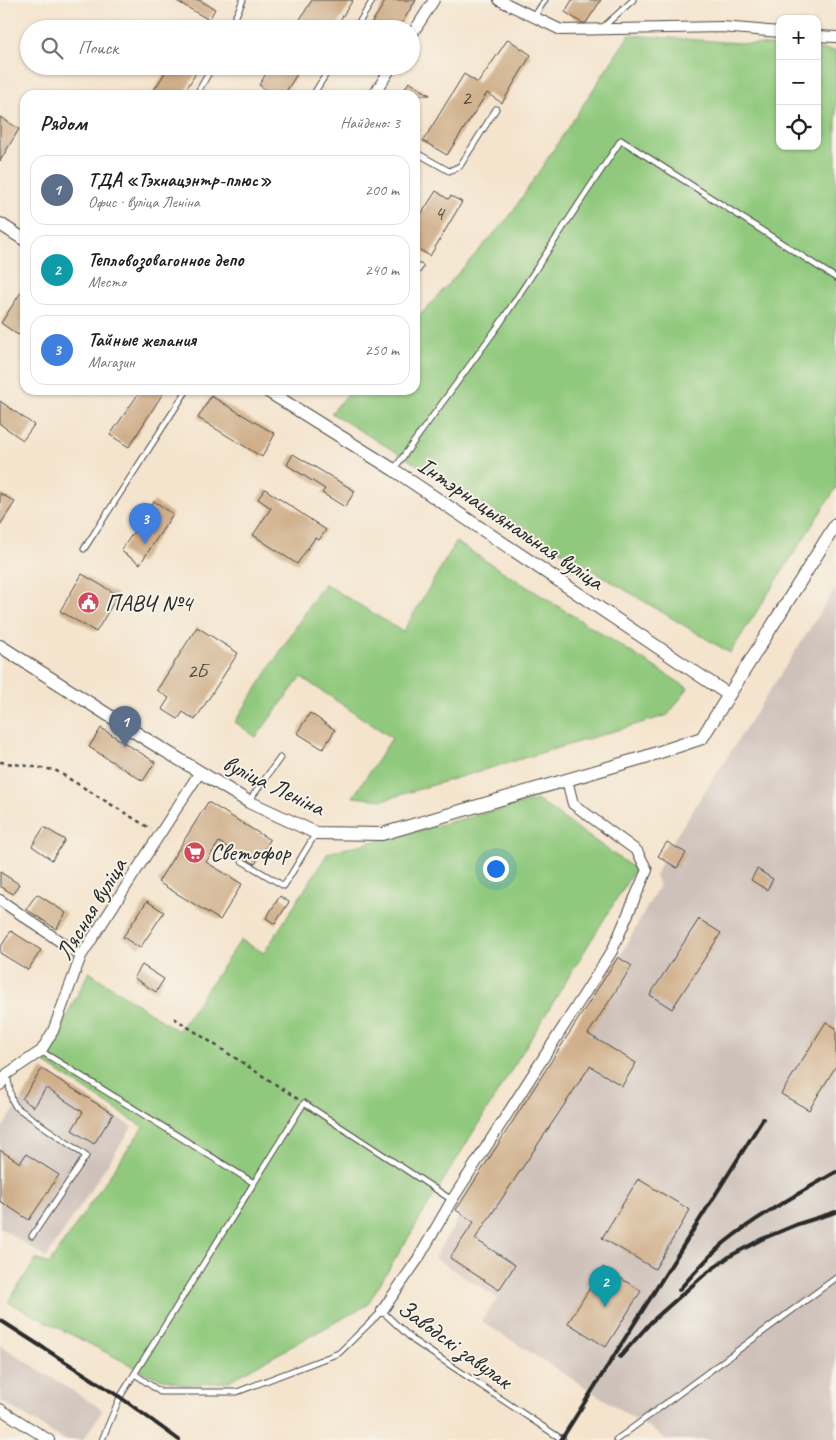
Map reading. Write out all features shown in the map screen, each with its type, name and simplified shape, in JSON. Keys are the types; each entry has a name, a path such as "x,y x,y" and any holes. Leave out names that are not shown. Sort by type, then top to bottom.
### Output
{"street":[{"path":"420,22 434,0"},
{"path":"499,0 561,30 722,27 776,32"},
{"path":"821,36 836,37"},
{"path":"377,90 386,75"},
{"path":"0,224 20,237"},
{"name":"Інтэрнацыянальная вуліца","path":"274,395 394,470 729,694"},
{"name":"вуліца Леніна","path":"0,646 249,802 316,832 382,834 645,757 702,738 836,524"},
{"name":"Лясная вуліца","path":"0,1085 7,1074 41,1051 53,1031 81,956 200,772"},
{"path":"382,1311 418,1259 452,1200 612,951 647,870 637,851 573,804 567,780"},
{"path":"0,900 81,956"},
{"path":"0,1409 49,1440"}],"lane":[{"path":"234,20 243,0"},
{"path":"361,20 373,0"},
{"path":"534,17 545,0"},
{"path":"600,29 633,0"},
{"path":"199,90 208,75"},
{"path":"316,90 325,75"},
{"path":"420,155 450,170 460,166 496,109"},
{"path":"394,470 500,325 620,140 836,278"},
{"path":"84,549 184,395"},
{"path":"249,802 280,758"},
{"path":"242,861 284,886 316,832"},
{"path":"41,1051 254,1183"},
{"path":"7,1074 12,1100 16,1107 86,1156 32,1236"},
{"path":"102,1440 120,1397 304,1103 452,1200"},
{"path":"616,1440 836,1278"},
{"name":"Заводскі завулак","path":"135,1374 160,1392 237,1392 339,1353 382,1311 414,1340 563,1440"}],"path":[{"path":"0,762 56,770 160,834"},
{"path":"174,1018 304,1103"}],"shaded area":[{"path":"836,588 836,1440 668,1440 481,1321 498,1298 434,1258 460,1216 456,1210 618,960 659,885 655,876 671,844"},
{"path":"42,1069 132,1127 46,1258 0,1227 0,1131"},
{"path":"0,1345 103,1410 83,1440 64,1440 0,1400"}],"green space":[{"path":"629,35 776,46 776,150 821,150 821,49 836,51 836,488 730,653 331,413 347,395 420,395 420,315 509,217"},
{"path":"456,542 688,688 668,715 383,800 353,797 392,738 301,677 256,737 235,722 324,583 403,632"},
{"path":"537,800 635,869 367,1305 227,1382 183,1385 150,1375 8,1302 36,1259 49,1264 143,1127 43,1062 89,972 178,1031 241,940 264,953 328,853"}],"building":[{"path":"175,0 199,0 215,9 209,20"},
{"path":"312,0 353,0 340,20 300,20"},
{"path":"386,0 416,0 404,20 374,20"},
{"path":"572,0 601,0 586,23 582,23 565,12"},
{"path":"508,39 531,55 502,103 487,93 447,155 423,141 464,74 478,83"},
{"path":"163,75 195,75 186,90 154,90"},
{"path":"265,75 296,75 287,90 267,90 259,85"},
{"path":"409,82 430,95 420,95 420,90 404,90"},
{"path":"0,117 19,129 0,161"},
{"path":"436,191 448,199 451,196 462,202 430,256 420,250 420,216"},
{"path":"20,294 20,332 18,335 1,323"},
{"path":"138,395 162,395 129,447 110,435"},
{"path":"211,396 275,434 262,457 198,418"},
{"path":"0,401 34,425 23,440 0,424"},
{"path":"293,454 355,491 345,507 322,493 325,489 287,465"},
{"path":"265,489 326,530 319,540 315,538 297,564 253,535 271,508 258,499"},
{"path":"0,493 15,502 0,525"},
{"path":"154,501 173,514 140,564 121,551"},
{"name":"ПАВЧ №4","path":"82,574 118,595 96,632 60,611"},
{"path":"197,627 238,653 195,720 183,712 178,719 162,709 169,698 157,690"},
{"path":"310,713 335,730 323,749 297,733"},
{"path":"101,728 155,762 143,781 89,747"},
{"name":"Светофор","path":"208,802 270,840 255,864 219,842 206,862 242,884 220,920 158,882"},
{"path":"44,827 65,840 52,860 32,846"},
{"path":"667,842 686,853 677,868 658,856"},
{"path":"757,869 773,879 767,890 751,880"},
{"path":"0,872 19,884 13,894 0,886"},
{"path":"37,894 66,913 56,929 26,909"},
{"path":"280,896 289,902 275,924 266,918"},
{"path":"147,901 164,912 140,948 123,937"},
{"path":"699,919 721,933 672,1009 650,995"},
{"path":"11,931 41,950 28,970 0,953 0,948"},
{"path":"618,957 632,966 588,1034 636,1063 622,1086 590,1066 475,1239 515,1265 499,1290 450,1258 474,1222 456,1210"},
{"path":"142,965 164,979 156,992 134,978"},
{"path":"826,1022 836,1028 836,1066 809,1110 781,1094"},
{"path":"42,1069 113,1114 94,1144 72,1130 83,1112 46,1088 34,1107 22,1099"},
{"path":"0,1150 20,1163 26,1154 59,1175 29,1220 0,1201"},
{"path":"638,1179 690,1210 655,1269 602,1238"},
{"path":"603,1267 641,1291 606,1347 568,1323"}],"railway":[{"path":"561,1440 763,1119"},
{"path":"679,1290 712,1254 737,1233 779,1205 836,1172"},
{"path":"620,1357 651,1322 704,1275 730,1256 762,1239 798,1224 836,1212"},
{"path":"0,1320 120,1397 179,1440"}],"place":[{"name":"Тайные желания","path":"145,544"},
{"name":"ПАВЧ №4","path":"89,603"},
{"name":"ТДА «Тэхнацэнтр-плюс»","path":"125,747"},
{"name":"Светофор","path":"194,852"},
{"name":"Тепловозовагонное депо","path":"605,1307"}]}
